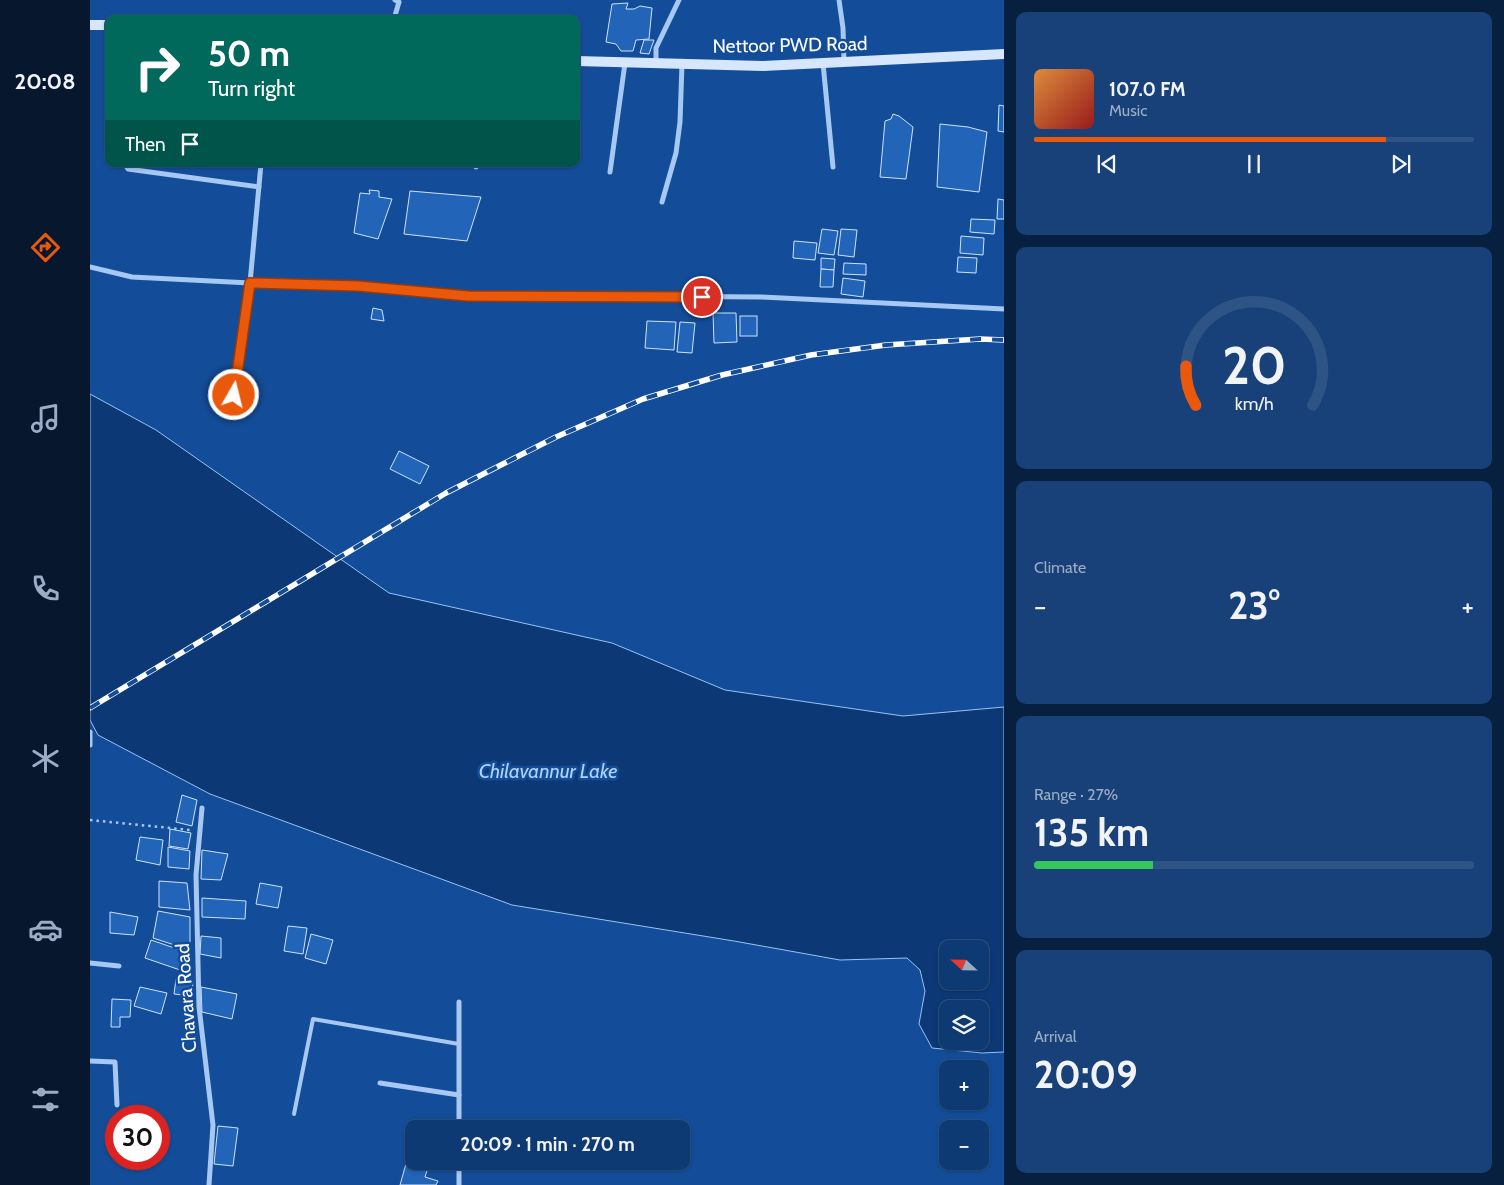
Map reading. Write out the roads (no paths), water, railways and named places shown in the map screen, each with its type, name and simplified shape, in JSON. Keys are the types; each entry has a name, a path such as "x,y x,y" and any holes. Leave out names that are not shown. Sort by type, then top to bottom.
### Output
{"street":[{"path":"395,15 398,0"},
{"path":"656,63 656,48 679,0"},
{"path":"839,0 843,28 844,62"},
{"path":"90,25 105,25"},
{"name":"Nettoor PWD Road","path":"580,61 763,66 1004,54"},
{"path":"610,172 625,62"},
{"path":"823,63 833,167"},
{"path":"662,202 676,153 680,122 682,64"},
{"path":"127,167 128,169 259,187"},
{"path":"234,395 250,283 261,167"},
{"path":"90,267 132,277 358,286 468,296 761,297 1004,309"},
{"path":"90,732 90,745"},
{"name":"Chavara Road","path":"202,808 196,875 199,1007 213,1125 209,1185"},
{"path":"90,964 120,966"},
{"path":"459,1002 459,1120"},
{"path":"90,1061 115,1062 117,1105"},
{"path":"380,1083 459,1095"},
{"path":"459,1170 459,1185"}],"lane":[{"path":"294,1114 313,1020 459,1044"}],"water":[{"name":"Chilavannur Lake","path":"90,394 156,430 389,593 612,643 725,690 903,716 1004,707 1004,1052 982,1053 952,1050 989,1050 989,1000 939,1000 939,1049 932,1048 919,1024 925,991 920,970 907,958 840,960 512,905 210,794 98,735 90,720"}],"railway":[{"path":"90,708 446,493 556,437 643,399 722,375 811,355 886,345 980,339 1004,340"}]}
